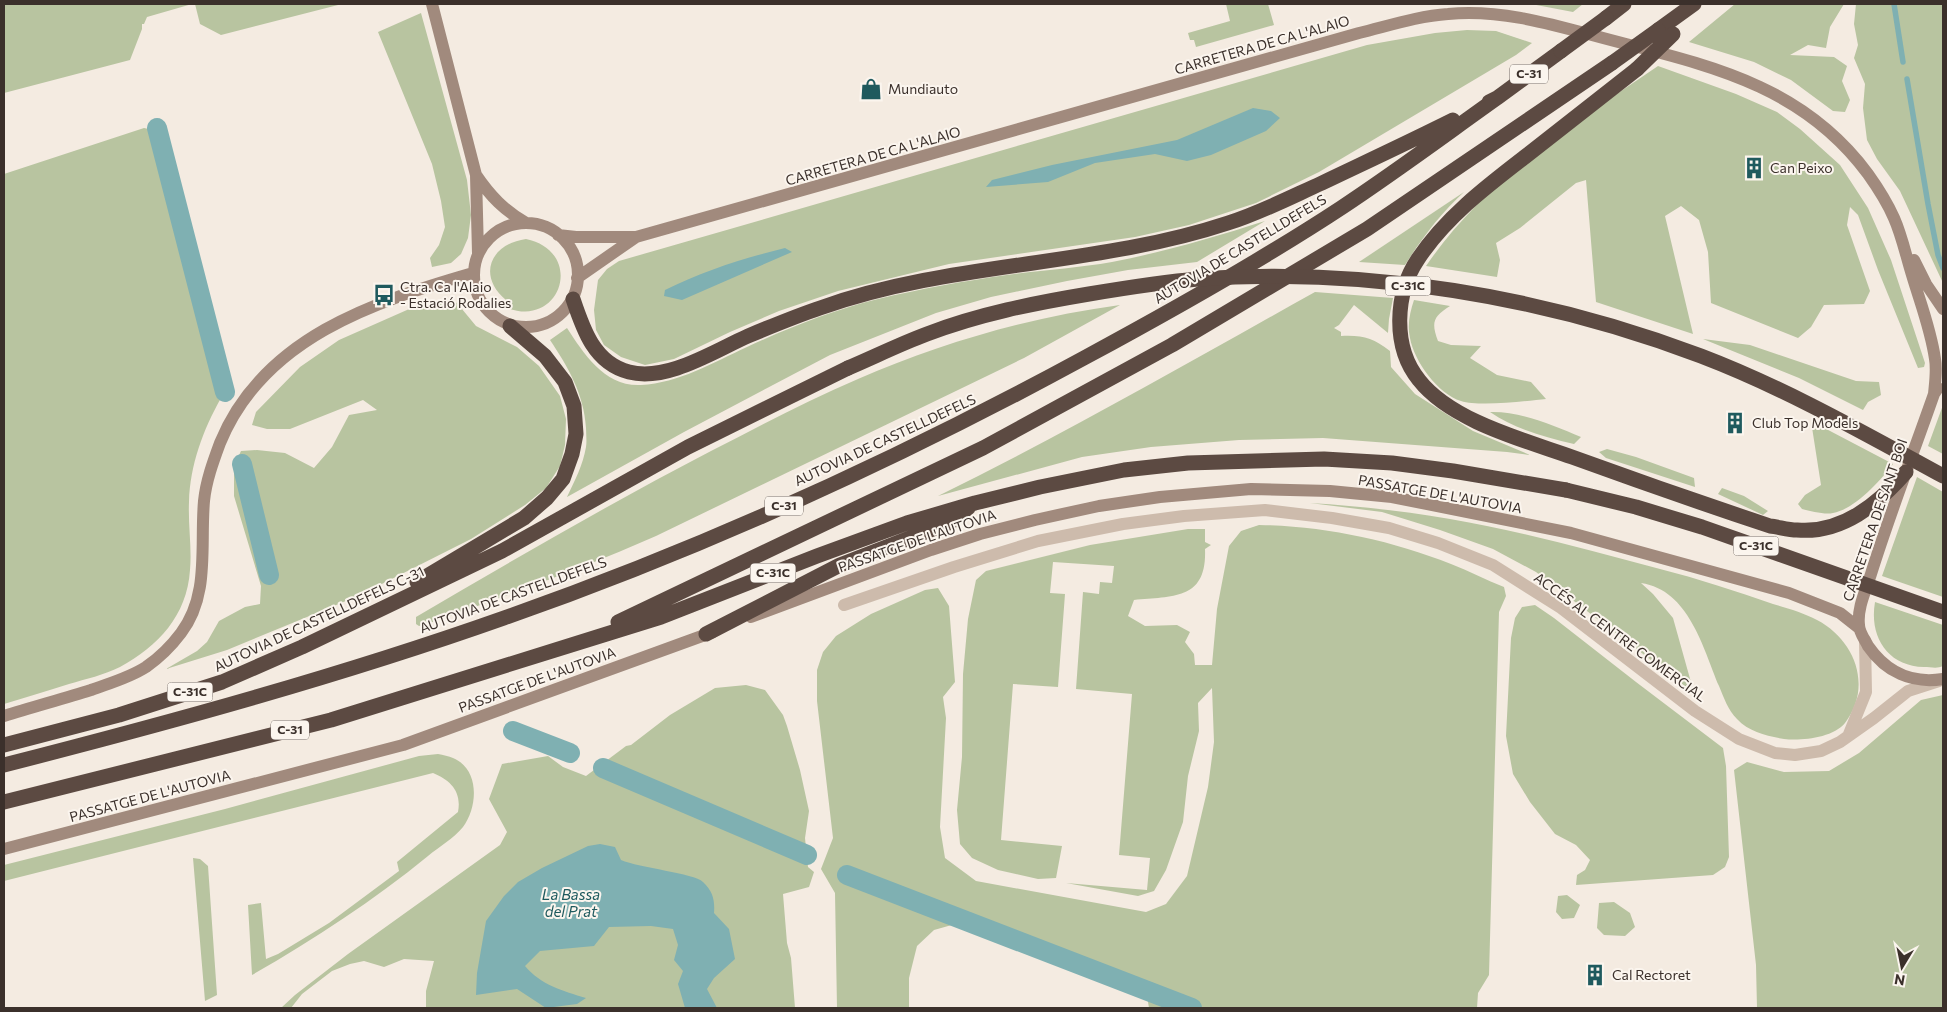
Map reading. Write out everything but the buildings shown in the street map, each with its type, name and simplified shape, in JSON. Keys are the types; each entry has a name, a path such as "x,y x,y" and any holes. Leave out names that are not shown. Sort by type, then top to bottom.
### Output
{"highway":[{"name":"C-31","path":"1497,98 1624,4"},
{"name":"C-31","path":"4,802 331,720 572,644 983,448 1172,346 1367,229 1612,63 1694,4"},
{"path":"1700,4 1673,34 1636,69 1475,195 1446,225 1418,259 1409,277 1400,307 1401,345 1418,379 1434,395 1451,407 1485,425 1587,463 1770,526 1797,530 1829,528 1867,509 1886,494 1906,472"},
{"path":"573,299 593,347 612,364 628,372 646,374 675,369 747,336 820,308 888,287 955,274 1133,248 1184,237 1230,223 1369,161 1497,98"},
{"name":"AUTOVIA DE CASTELLDEFELS","path":"4,765 311,681 504,618 697,544 857,473 1007,400 1144,326 1270,253 1341,208 1497,98"},
{"name":"AUTOVIA DE CASTELLDEFELS C-31","path":"4,745 119,715 222,682 302,647 502,551 688,447 848,368 928,334 1008,310 1142,286 1197,279 1314,278 1369,281 1460,292 1545,309 1636,334 1702,356 1770,385 1943,476"},
{"path":"343,627 524,518 563,479 572,454 576,434 574,406 565,382 555,368 510,326"},
{"name":"C-31C","path":"572,644 661,617 907,523 975,503 1040,487 1124,470 1188,463 1259,460 1324,459 1392,463 1566,490 1702,526 1943,612"},
{"path":"706,634 840,566 951,522 975,503"}],"street":[{"path":"432,4 476,175 478,253 473,273 475,290 483,306 495,318 510,326 525,328 553,320 564,311 573,299 578,278 574,254 566,242 541,225 526,223 512,225 499,230 488,239 478,253"},
{"name":"CARRETERA DE CA L'ALAIO","path":"558,235 576,238 636,237 1359,33 1431,16 1484,13 1533,20 1692,61 1765,88 1814,120 1850,152 1881,193 1926,284 1943,309"},
{"path":"476,175 487,191 507,212 526,223"},
{"name":"CARRETERA DE CA L'ALAIO","path":"1899,231 1929,332 1935,359 1934,394"},
{"name":"CARRETERA DE CA L'ALAIO","path":"578,278 636,237"},
{"path":"4,716 124,679 154,661 182,632 196,608 202,566 206,489 212,464 224,434 249,391 272,367 295,349 354,314 399,295 473,273"},
{"name":"CARRETERA DE SANT BOI","path":"1858,628 1862,604 1906,472 1934,394 1943,379"},
{"name":"PASSATGE DE L'AUTOVIA","path":"4,849 403,745 858,576 980,534 1099,506 1160,497 1251,489 1330,491 1392,497 1571,533 1790,594 1840,613 1858,628"},
{"name":"ACCÉS AL CENTRE COMERCIAL","path":"844,605 954,567 1038,542 1123,524 1184,516 1265,510 1332,518 1389,528 1438,543 1493,565 1561,608 1694,710 1739,739 1775,753 1795,755 1821,751 1840,742 1908,691 1943,679"},
{"path":"1858,628 1877,659 1892,670 1919,680 1943,679"},
{"path":"1849,734 1866,692 1865,640"}],"green space":[{"path":"4,4 192,4 147,17 144,24 142,24 142,29 130,60 4,93"},
{"path":"195,4 342,4 221,35 200,24"},
{"path":"1226,4 1268,4 1274,25 1196,47 1194,40 1190,40 1188,33 1230,21"},
{"path":"1531,4 1583,4 1573,12"},
{"path":"1735,4 1844,4 1830,27 1826,48 1808,45 1790,55 1834,57 1847,66 1842,81 1850,100 1845,112 1833,111 1791,80 1754,62 1689,42"},
{"path":"1856,4 1943,4 1943,283 1900,191 1877,159 1867,140 1863,108 1865,84 1854,58 1858,45 1854,24"},
{"path":"421,13 467,180 471,215 468,238 461,254 451,263 432,267 430,258 439,245 445,227 441,201 432,164 378,32"},
{"path":"1467,30 1496,31 1532,43 1516,55 1319,172 1256,203 1189,225 1135,237 949,264 838,291 779,311 674,359 645,365 621,357 604,345 596,330 594,310 598,280 607,269 619,261 1367,45 1435,33"},
{"path":"1658,66 1736,94 1777,112 1800,129 1840,165 1868,208 1891,260 1925,363 1924,367 1918,368 1858,215 1850,207 1847,225 1870,291 1864,304 1824,305 1811,327 1798,338 1711,303 1708,252 1699,220 1681,206 1665,216 1693,334 1596,302 1586,180 1576,183 1520,228 1496,243 1500,260 1497,277 1426,266 1449,235 1503,180 1594,109"},
{"path":"144,128 153,130 221,398 203,435 192,475 189,511 190,570 188,587 177,615 168,628 134,659 101,675 4,704 4,174"},
{"path":"1464,192 1432,227 1405,265 1359,262"},
{"path":"1265,221 1197,262 1128,270 1067,281 991,297 936,313 830,355 684,432 567,497 585,454 586,428 582,404 574,381 550,340 567,328 588,358 606,375 628,384 655,383 695,371 795,326 861,303 975,280 1112,262 1189,244"},
{"path":"526,239 545,247 556,259 561,273 559,287 551,300 539,309 523,311 503,306 506,300 497,291 490,271 496,254 514,242"},
{"path":"1315,292 1393,298 1388,333 1354,305 1339,325 1334,328 1341,332 1341,336 1367,338 1390,351 1391,367 1415,394 1473,431 1530,455 1323,438 1239,440 1151,447 1082,457 938,496 1081,422"},
{"path":"440,300 450,300 457,303 476,326 517,347 539,366 560,396 566,419 565,445 560,466 546,488 525,505 471,539 358,596 227,650 166,669 197,651 207,642 219,621 245,607 260,604 261,586 234,496 234,466 241,451 257,450 285,453 314,468 332,447 349,415 377,410 363,400 290,429 267,429 252,425 256,412 300,367 339,340 416,306"},
{"path":"1414,300 1450,306 1440,313 1435,321 1438,341 1451,345 1481,346 1470,358 1497,375 1531,382 1546,399 1479,404 1461,401 1444,391 1428,376 1412,347 1409,323"},
{"path":"1120,305 1024,358 656,536 514,593 427,624 419,626 416,624 416,617 599,511 784,413 839,387 921,354 986,333 1086,310"},
{"path":"1703,339 1750,345 1856,381 1879,382 1881,395 1868,402 1863,410 1799,378"},
{"path":"1943,405 1943,454 1928,446"},
{"path":"1490,412 1525,416 1581,437 1574,444 1530,432"},
{"path":"1811,421 1893,464 1874,486 1858,500 1850,506 1833,513 1802,509 1798,504 1805,495 1821,485"},
{"path":"1607,449 1636,457 1694,478 1695,487 1606,458 1599,452"},
{"path":"1917,477 1943,492 1943,597 1882,576"},
{"path":"1722,488 1744,496 1768,511 1763,515 1718,494"},
{"path":"1310,503 1363,507 1415,514 1503,529 1689,577 1801,613 1817,620 1830,629 1841,639 1850,652 1856,665 1858,679 1858,694 1853,709 1840,728 1825,735 1784,739 1759,733 1747,727 1731,712 1692,623 1683,609 1671,597 1657,588 1641,583 1673,618 1694,693 1536,572 1493,549 1382,512"},
{"path":"1259,525 1332,531 1381,541 1428,555 1504,587 1506,596 1499,612 1489,975 1478,993 1477,1008 1149,1008 1146,990 966,921 934,930 917,946 909,978 909,1008 837,1008 835,893 821,869 833,838 817,701 817,670 823,652 836,636 871,614 925,590 938,588 949,606 955,682 943,697 946,718 940,827 945,858 976,881 1146,912 1166,904 1187,876 1208,787 1214,742 1212,688 1198,703 1199,731 1188,776 1183,822 1166,870 1154,891 1138,896 1066,883 1147,890 1150,858 1119,855 1132,694 1076,689 1083,592 1099,594 1100,582 1112,583 1114,566 1053,562 1050,593 1065,594 1058,687 1013,684 1001,840 1062,846 1056,878 1038,879 998,870 972,858 960,844 957,810 962,757 963,674 968,619 976,580 986,571 1090,545 1188,529 1205,529 1205,542 1211,545 1205,549 1204,566 1200,578 1194,586 1175,596 1134,600 1128,616 1145,626 1177,625 1190,632 1185,642 1194,654 1195,665 1212,665 1217,609 1229,546 1241,531"},
{"path":"1875,602 1943,625 1943,666 1934,668 1911,665 1891,655 1883,647 1878,637 1874,615"},
{"path":"1535,605 1723,748 1726,766 1729,857 1725,867 1713,875 1576,885 1577,875 1585,870 1590,860 1576,845 1555,834 1530,802 1513,774 1506,736 1511,638 1515,618 1522,607"},
{"path":"746,685 765,690 783,715 800,770 809,811 805,838 808,867 814,872 809,887 783,894 795,1008 426,1008 426,991 434,961 404,959 384,967 364,961 332,971 302,994 291,1008 281,1008 348,954 500,845 507,832 489,799 502,764 548,756 563,767 586,776 670,715 715,688"},
{"path":"1943,695 1943,1008 1757,1008 1756,965 1734,770 1747,762 1784,772 1829,771 1859,753 1921,700"},
{"path":"438,754 451,757 462,763 472,779 474,799 472,809 463,827 407,873 364,904 298,948 252,975 248,905 261,903 266,959 278,954 329,923 399,871 397,862 458,812 458,798 453,787 445,779 433,773 4,881 4,865 225,809 419,756"},
{"path":"193,858 200,859 208,866 217,995 205,1001"},
{"path":"1567,895 1580,905 1574,918 1562,919 1556,912 1558,896"},
{"path":"1614,902 1630,913 1635,927 1625,936 1604,935 1597,928 1599,903"}],"water":[{"path":"1253,108 1271,111 1280,118 1266,131 1211,155 1187,161 1155,154 1095,163 1048,182 986,187 992,180 1052,165 1177,140"},
{"path":"785,248 792,252 682,300 664,296 665,290 709,271"},
{"name":"La Bassa del Prat","path":"600,844 615,847 621,860 689,876 703,882 709,889 714,900 714,913 729,929 735,959 714,978 707,989 717,1008 685,1008 678,984 683,971 674,960 678,945 673,929 651,926 609,927 594,946 540,951 525,966 545,983 586,998 577,1004 546,1008 517,989 476,995 477,973 486,921 504,896 518,882 542,868 588,846"}],"waterway":[{"path":"1894,4 1903,62"},
{"path":"1907,79 1928,204 1938,255 1943,268"},
{"path":"157,128 225,392"},
{"path":"242,464 269,575"},
{"path":"513,731 570,753"},
{"path":"603,768 807,855"},
{"path":"847,875 1192,1008"}],"place":[{"name":"Mundiauto","path":"871,89"},
{"name":"Can Peixo","path":"1754,168"},
{"name":"Ctra. Ca l'Alaio - Estació Rodalies","path":"384,295"},
{"name":"Club Top Models","path":"1735,423"},
{"name":"Cal Rectoret","path":"1595,975"}]}
